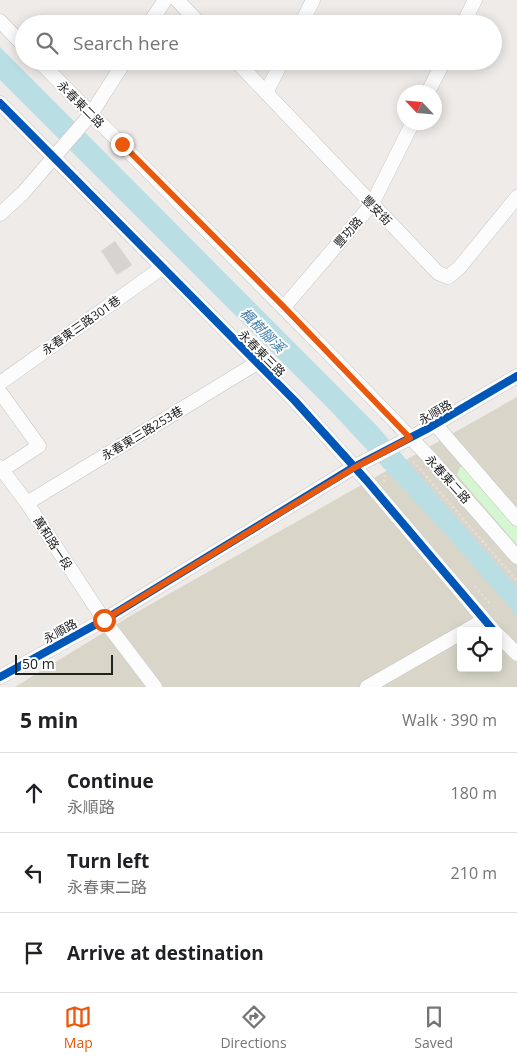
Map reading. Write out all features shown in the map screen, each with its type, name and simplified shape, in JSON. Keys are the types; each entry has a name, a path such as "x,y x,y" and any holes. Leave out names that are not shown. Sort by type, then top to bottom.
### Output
{"street":[{"path":"155,15 165,0"},
{"path":"177,0 191,15"},
{"path":"306,15 313,0"},
{"path":"468,15 475,0"},
{"path":"0,21 15,37"},
{"name":"永春東二路","path":"47,70 88,117 284,307 410,438 517,557"},
{"path":"0,214 23,193 88,117 119,70"},
{"name":"豐安街","path":"244,70 438,273 448,277 459,268 517,197"},
{"path":"266,93 278,70"},
{"path":"432,85 439,70"},
{"name":"永春東三路","path":"0,103 57,152 163,267 257,363 354,468 490,627"},
{"name":"豐功路","path":"284,307 372,204 409,130"},
{"name":"永春東三路301巷","path":"0,383 163,267"},
{"name":"永春東三路253巷","path":"27,503 257,363"},
{"name":"永順路","path":"0,677 104,620 354,468 436,424 517,376"},
{"path":"0,392 39,446 1,469"},
{"name":"永春東二路","path":"436,424 517,519"},
{"name":"萬和路一段","path":"1,469 27,503 104,620 155,687"},
{"path":"472,627 484,620"},
{"path":"367,687 457,635"},
{"path":"502,639 517,654"}],"path":[{"path":"412,460 517,581"}],"shaded area":[{"path":"517,397 517,687 15,687 137,612"}],"green space":[{"path":"460,467 465,467 517,524 517,545 457,475"}],"water":[{"name":"楓樹腳溪","path":"0,47 15,62 15,70 23,70 377,426 517,587 517,616 447,536 331,411 0,80"}],"building":[{"path":"115,241 132,265 117,275 101,251"}],"cycle path":[{"path":"0,103 295,401 367,481 491,627"},
{"path":"0,677 104,620 354,467 427,429 517,376"}],"route":[{"path":"104,620 329,485 354,468 410,438 348,372 122,144"}]}
